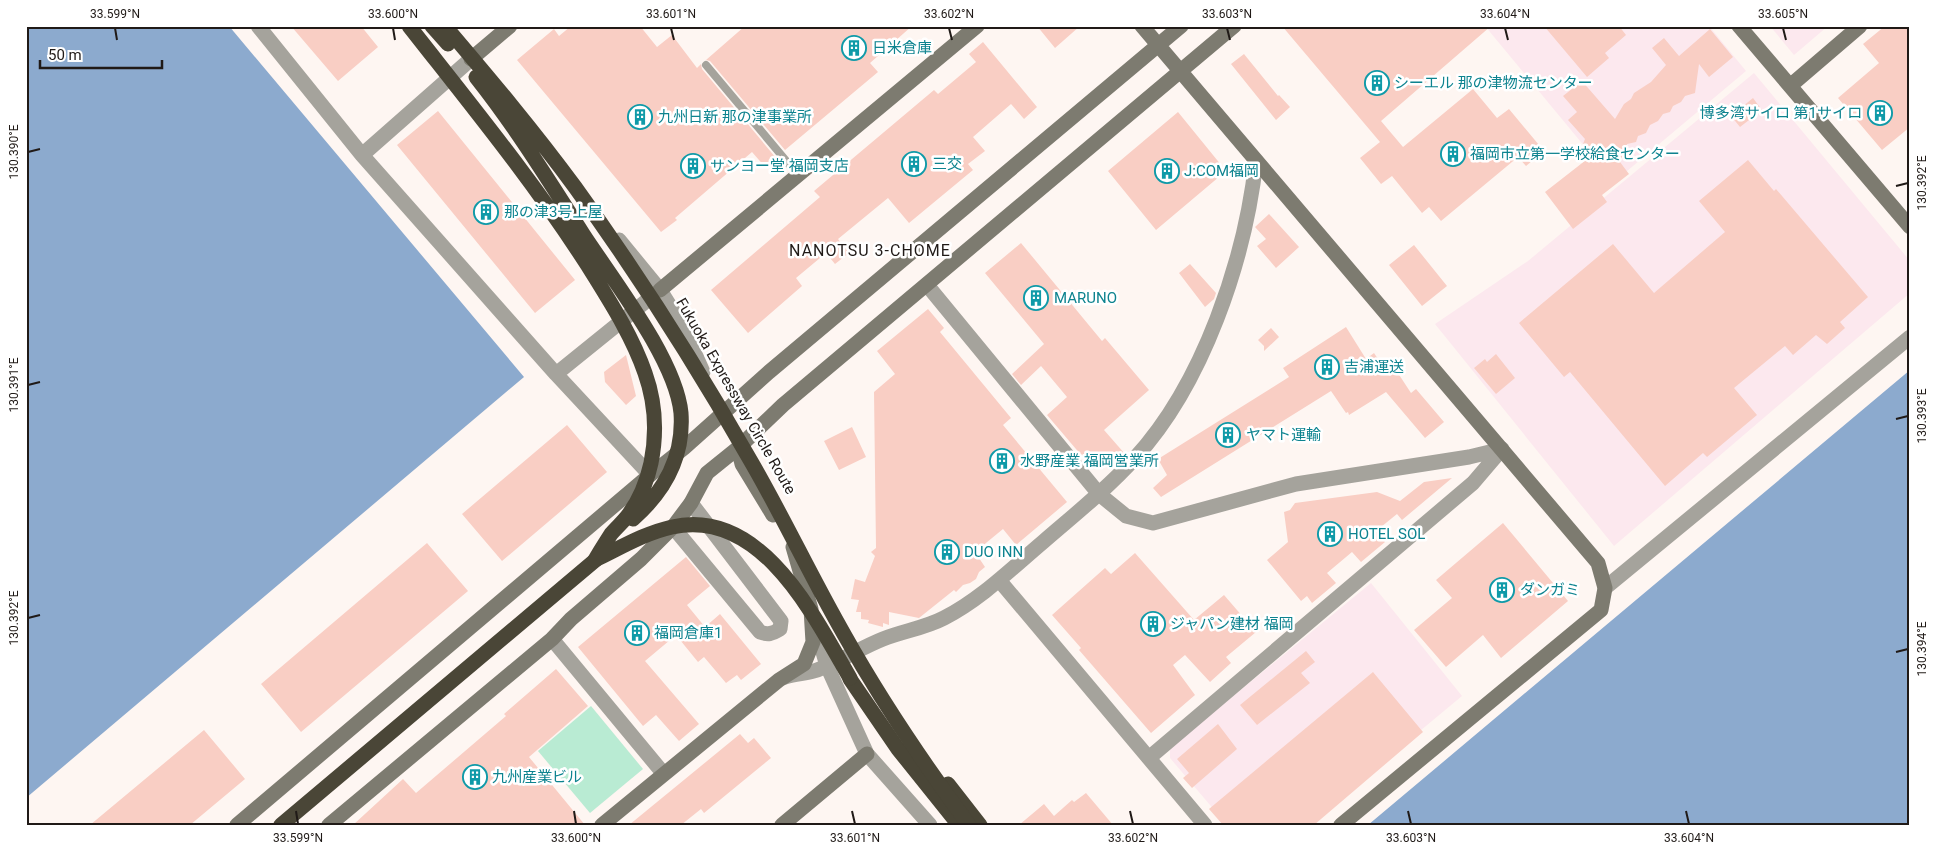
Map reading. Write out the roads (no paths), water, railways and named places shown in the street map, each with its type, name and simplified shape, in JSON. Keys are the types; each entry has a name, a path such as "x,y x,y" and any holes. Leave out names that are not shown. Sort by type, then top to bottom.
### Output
{"highway":[{"path":"409,26 490,128 550,209 608,299 637,350 646,375 652,399 654,432 649,471 638,501 612,533 595,560"},
{"path":"281,825 608,549 619,532 656,496 671,472 680,438 680,412 677,394 653,340 562,200 478,78 432,26"},
{"name":"Fukuoka Expressway Circle Route","path":"445,26 517,111 573,185 670,325 751,460 845,636 893,716 932,775 969,825"},
{"name":"Fukuoka Expressway Circle Route","path":"454,26 553,146 644,276 755,458 823,590 865,663 937,771 980,825"},
{"path":"277,825 485,655 595,560 658,531 673,526 688,525 718,528 737,535 761,551 802,598 850,678 900,751 958,825"},
{"path":"608,549 659,533 696,528 718,532 735,539 765,558 795,588 850,679 898,748 958,825"}],"street":[{"path":"258,26 362,155 556,374 650,475"},
{"path":"445,26 660,290 687,334 714,399 738,448 742,464 794,548 827,666 867,754 930,825"},
{"path":"362,155 510,26"},
{"path":"556,374 660,290 977,26"},
{"path":"1142,26 1598,563 1605,588 1601,610 1341,825"},
{"path":"237,825 684,448 769,372 1181,26"},
{"path":"329,825 552,638 641,559 673,527 691,503 707,472 738,448 783,405 1234,26"},
{"path":"1739,26 1910,227"},
{"path":"1790,86 1860,26"},
{"path":"779,680 794,674 813,672 883,639 942,619 970,603 1099,494 1136,458 1172,409 1201,356 1233,275 1254,185 1256,161"},
{"path":"927,285 1099,494 1126,516 1154,523 1296,484 1469,457 1502,449"},
{"path":"1605,588 1910,337"},
{"path":"1150,757 1473,483 1502,449"},
{"path":"673,527 760,632 767,635 780,629 780,621 691,503"},
{"path":"999,580 1150,757 1205,825"},
{"path":"602,825 663,773 779,680 804,664 813,642 810,609"},
{"path":"552,638 663,773"},
{"path":"782,825 867,754"}],"lane":[{"path":"706,65 798,175"}],"water":[{"path":"26,26 229,26 524,377 26,798"},
{"path":"1910,370 1910,825 1368,825"}],"place":[{"name":"日米倉庫","path":"854,48"},
{"name":"シーエル 那の津物流センター","path":"1377,83"},
{"name":"博多湾サイロ 第1サイロ","path":"1880,113"},
{"name":"九州日新 那の津事業所","path":"640,117"},
{"name":"福岡市立第一学校給食センター","path":"1453,154"},
{"name":"三交","path":"914,164"},
{"name":"サンヨー堂 福岡支店","path":"693,166"},
{"name":"J:COM福岡","path":"1167,171"},
{"name":"那の津3号上屋","path":"486,212"},
{"name":"MARUNO","path":"1036,298"},
{"name":"吉浦運送","path":"1327,367"},
{"name":"ヤマト運輸","path":"1228,435"},
{"name":"水野産業 福岡営業所","path":"1002,461"},
{"name":"HOTEL SOL","path":"1330,534"},
{"name":"DUO INN","path":"947,552"},
{"name":"ダンガミ","path":"1502,590"},
{"name":"ジャパン建材 福岡","path":"1153,624"},
{"name":"福岡倉庫1","path":"637,633"},
{"name":"九州産業ビル","path":"475,777"}],"district":[{"name":"NANOTSU 3-CHOME","path":"870,250"}]}
